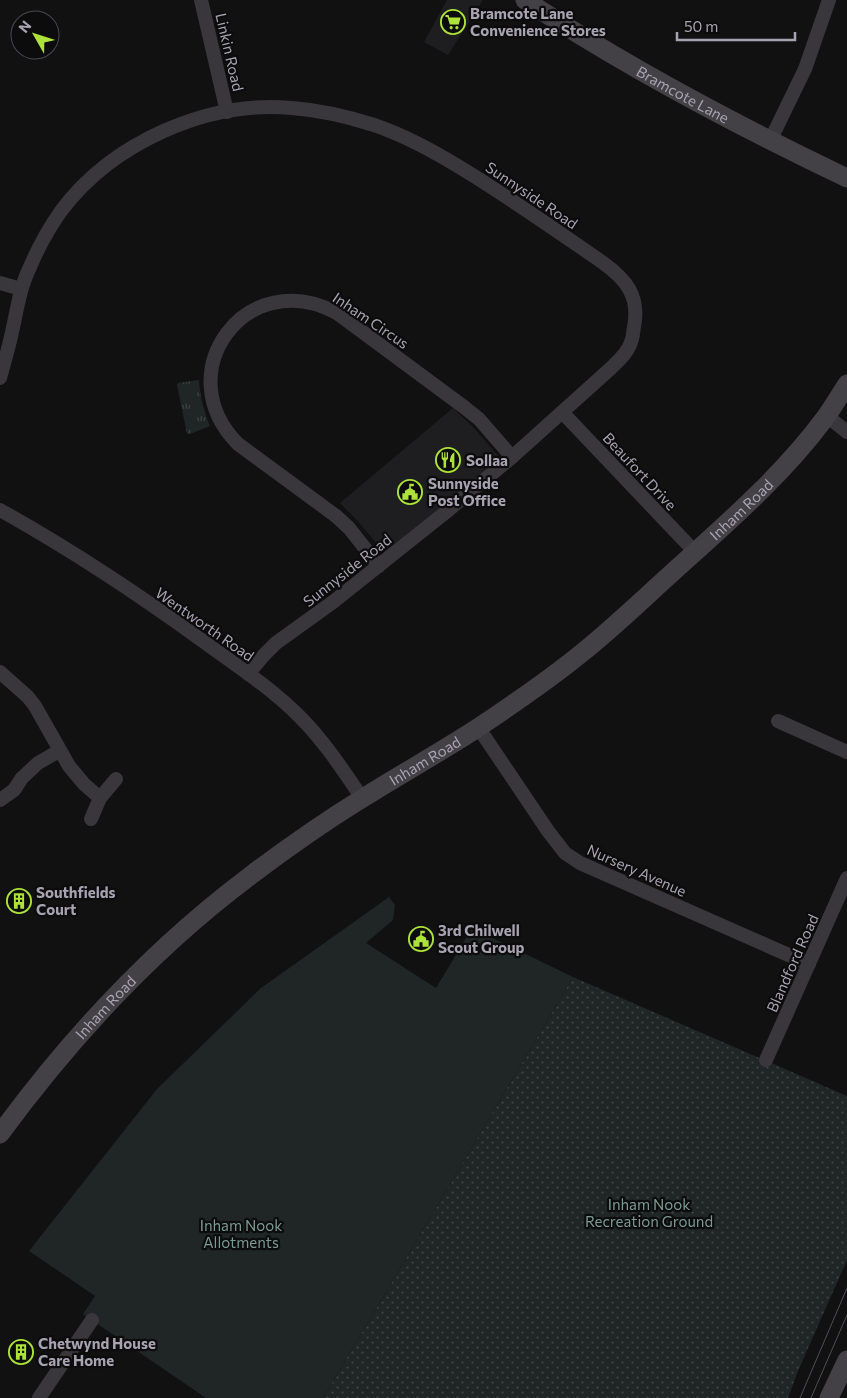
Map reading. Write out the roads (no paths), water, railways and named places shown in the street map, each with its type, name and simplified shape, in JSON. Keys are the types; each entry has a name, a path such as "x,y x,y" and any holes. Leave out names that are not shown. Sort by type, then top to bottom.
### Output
{"street":[{"name":"Linkin Road","path":"201,0 227,112"},
{"name":"Bramcote Lane","path":"525,0 566,27 654,79 770,141 847,178"},
{"path":"770,141 805,69 829,0"},
{"name":"Sunnyside Road","path":"0,378 21,289 29,267 49,230 62,211 83,187 113,160 147,139 196,119 227,112 263,107 292,108 330,114 374,125 404,137 432,150 487,184 616,272 625,282 632,292 635,320 631,343 622,357 512,457 380,566 276,643 248,674"},
{"path":"0,283 21,289"},
{"name":"Inham Circus","path":"380,566 349,528 336,516 238,444 228,434 219,420 213,404 211,390 214,361 222,341 241,318 262,306 283,300 295,300 326,307 337,313 464,406 479,419 512,457"},
{"name":"Inham Road","path":"0,1134 77,1037 140,969 250,876 301,838 362,798 478,728 536,688 584,651 770,482 827,416 847,384"},
{"name":"Beaufort Drive","path":"562,412 695,552"},
{"path":"827,416 847,432"},
{"name":"Wentworth Road","path":"0,510 37,530 116,582 184,628 276,696 300,717 327,748 362,798"},
{"path":"0,672 28,697 69,766 84,784 100,798"},
{"path":"778,721 847,752"},
{"name":"Nursery Avenue","path":"478,728 565,853 580,863 809,964"},
{"path":"0,800 14,790 22,778 38,763 59,751"},
{"path":"91,819 100,798 116,779"},
{"name":"Blandford Road","path":"766,1060 847,878"},
{"path":"39,1398 92,1320"},
{"path":"829,1398 847,1360"}],"tram line":[{"path":"800,1398 847,1288"},
{"path":"811,1398 847,1315"}],"place":[{"name":"Bramcote Lane Convenience Stores","path":"453,22"},
{"name":"Sollaa","path":"448,460"},
{"name":"Sunnyside Post Office","path":"410,492"},
{"name":"Southfields Court","path":"19,901"},
{"name":"3rd Chilwell Scout Group","path":"421,939"},
{"name":"Chetwynd House Care Home","path":"21,1352"}],"park label":[{"name":"Inham Nook Recreation Ground","path":"649,1212"},
{"name":"Inham Nook Allotments","path":"241,1234"}]}
